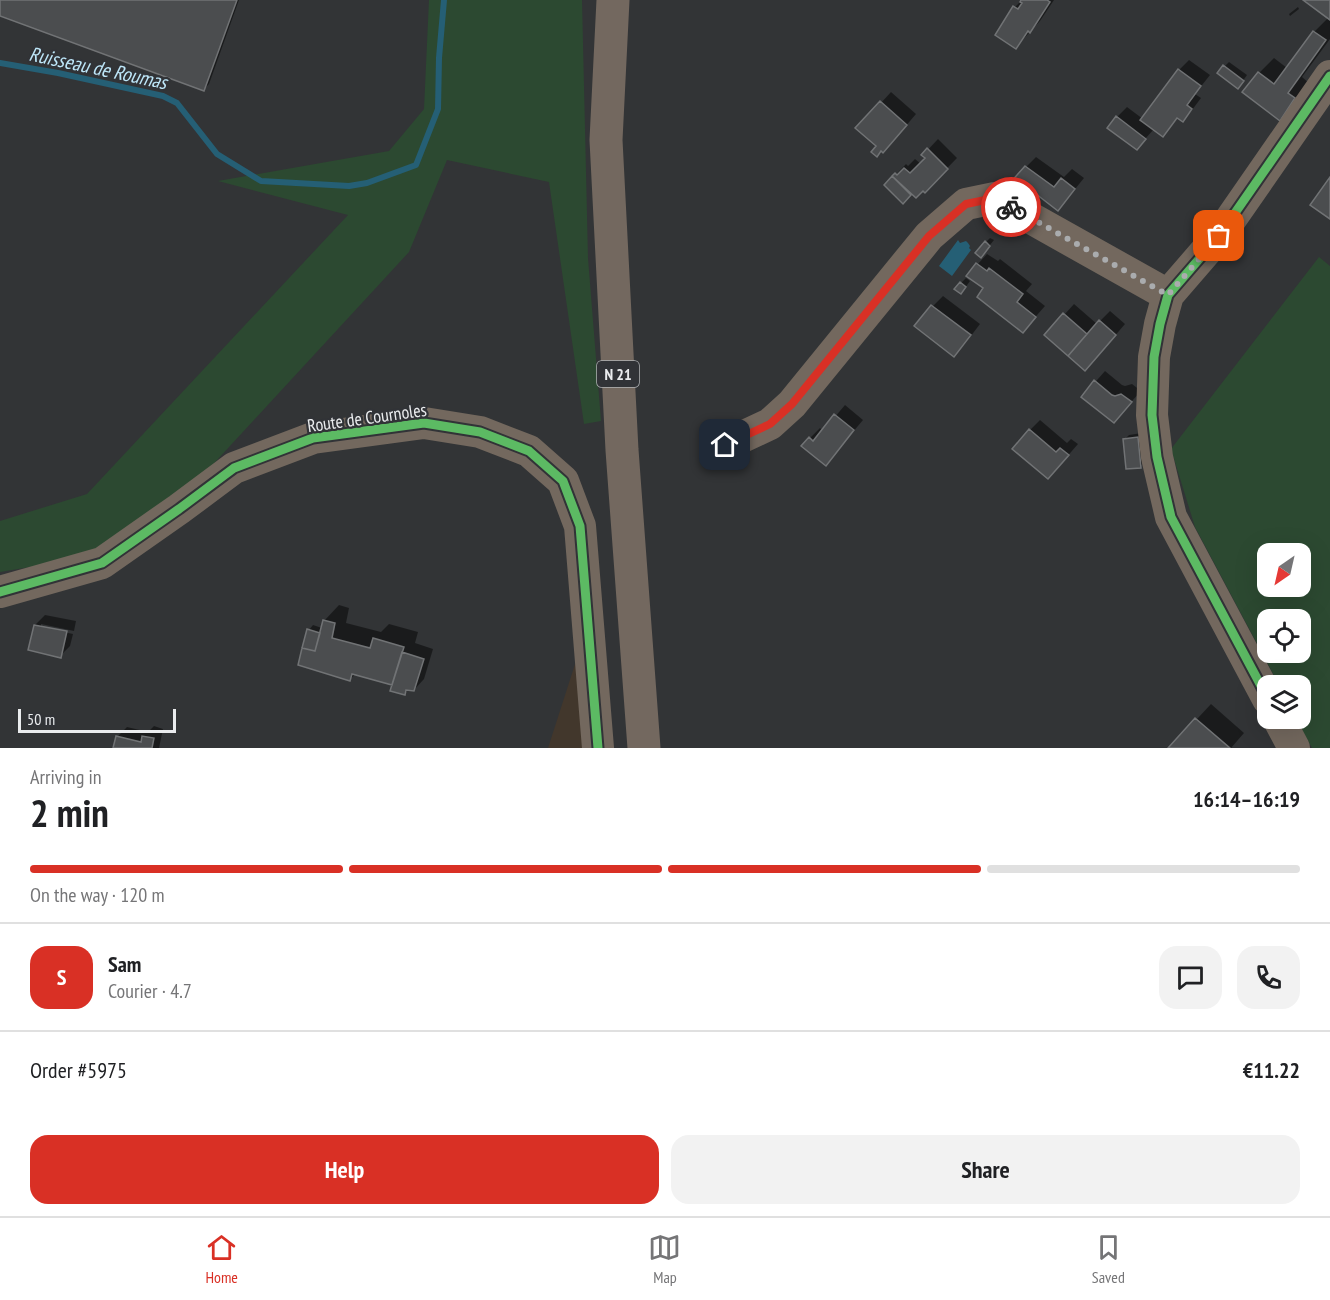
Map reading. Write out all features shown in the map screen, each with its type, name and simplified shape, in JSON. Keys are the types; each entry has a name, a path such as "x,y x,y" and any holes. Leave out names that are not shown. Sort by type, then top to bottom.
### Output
{"main road":[{"name":"N 21","path":"613,0 606,140 622,450 644,748"}],"street":[{"path":"1257,678 1172,517 1157,457 1152,416 1155,357 1160,324 1168,295 1219,236 1330,76"},
{"path":"725,445 770,424 792,404 929,236 966,204 995,198 1168,295"},
{"name":"Route de Cournoles","path":"0,592 102,563 234,468 313,438 424,423 480,432 530,451 563,481 580,525 598,748"},
{"path":"1284,729 1294,748"}],"shaded area":[{"path":"577,658 584,748 548,748"}],"green space":[{"path":"429,0 582,0 588,258 601,421 584,424 549,182 447,160 409,252 194,485 91,557 0,572 0,521 87,494 348,215 218,181 389,151 424,109"},
{"path":"1319,257 1330,266 1330,748 1312,748 1302,729 1311,729 1311,675 1274,675 1267,663 1311,663 1311,609 1257,609 1257,644 1195,527 1171,449"}],"water":[{"path":"958,240 960,243 966,241 971,250 952,276 939,266"}],"building":[{"path":"0,0 237,0 204,91 0,16"},
{"path":"1021,0 1050,2 1030,33 1028,31 1016,49 995,35 1013,6 1018,9 1022,3"},
{"path":"1303,0 1330,0 1330,20"},
{"path":"1313,31 1326,40 1288,93 1295,98 1280,121 1242,92 1258,72 1274,84"},
{"path":"1223,65 1244,81 1238,89 1217,73"},
{"path":"1178,69 1201,86 1187,105 1192,109 1183,122 1177,118 1163,137 1140,120"},
{"path":"880,101 907,125 877,157 871,152 876,146 855,128"},
{"path":"1116,116 1146,139 1137,150 1107,128"},
{"path":"927,148 948,169 925,193 923,191 916,198 892,176 895,173 897,175 904,168 910,173 925,158 921,155"},
{"path":"1025,166 1054,187 1061,178 1075,189 1058,211 1027,187 1022,193 1009,184"},
{"path":"892,176 911,195 903,204 884,185"},
{"path":"1330,177 1330,219 1310,205"},
{"path":"985,241 990,246 981,258 975,253"},
{"path":"976,263 987,271 989,268 1023,294 1017,302 1036,317 1023,333 977,297 983,288 966,276"},
{"path":"960,282 966,287 961,294 954,289"},
{"path":"931,305 971,335 954,357 914,326"},
{"path":"1063,313 1087,334 1068,356 1044,335"},
{"path":"1099,320 1116,335 1085,371 1068,356"},
{"path":"1094,380 1112,395 1121,394 1132,402 1114,423 1081,397"},
{"path":"834,414 854,430 826,466 801,446 809,437 813,441"},
{"path":"1029,429 1056,452 1060,448 1069,455 1048,479 1012,449"},
{"path":"1138,437 1141,468 1126,469 1123,439"},
{"path":"323,620 335,623 332,638 370,648 373,638 404,647 392,685 352,674 350,681 298,665 302,648 315,651"},
{"path":"34,625 67,631 61,658 28,650"},
{"path":"307,629 320,633 315,651 302,648"},
{"path":"402,652 424,659 414,691 406,690 405,695 390,691"},
{"path":"1195,718 1230,748 1168,748"},
{"path":"116,736 141,742 142,736 154,738 152,748 113,748"}],"waterway":[{"name":"Ruisseau de Roumas","path":"0,63 163,96 177,103 217,154 261,181 349,186 367,183 416,165 438,109 439,58 444,0"}],"cycle path":[{"path":"1257,678 1171,517 1157,457 1152,415 1154,357 1168,295 1219,236 1330,76"},
{"path":"0,592 102,563 234,468 313,438 424,423 480,432 529,451 563,481 580,526 598,748"}],"way so far":[{"path":"1011,207 1168,295 1219,236"}],"route":[{"path":"725,445 770,424 792,404 929,236 966,204 995,198 1011,207"}]}
